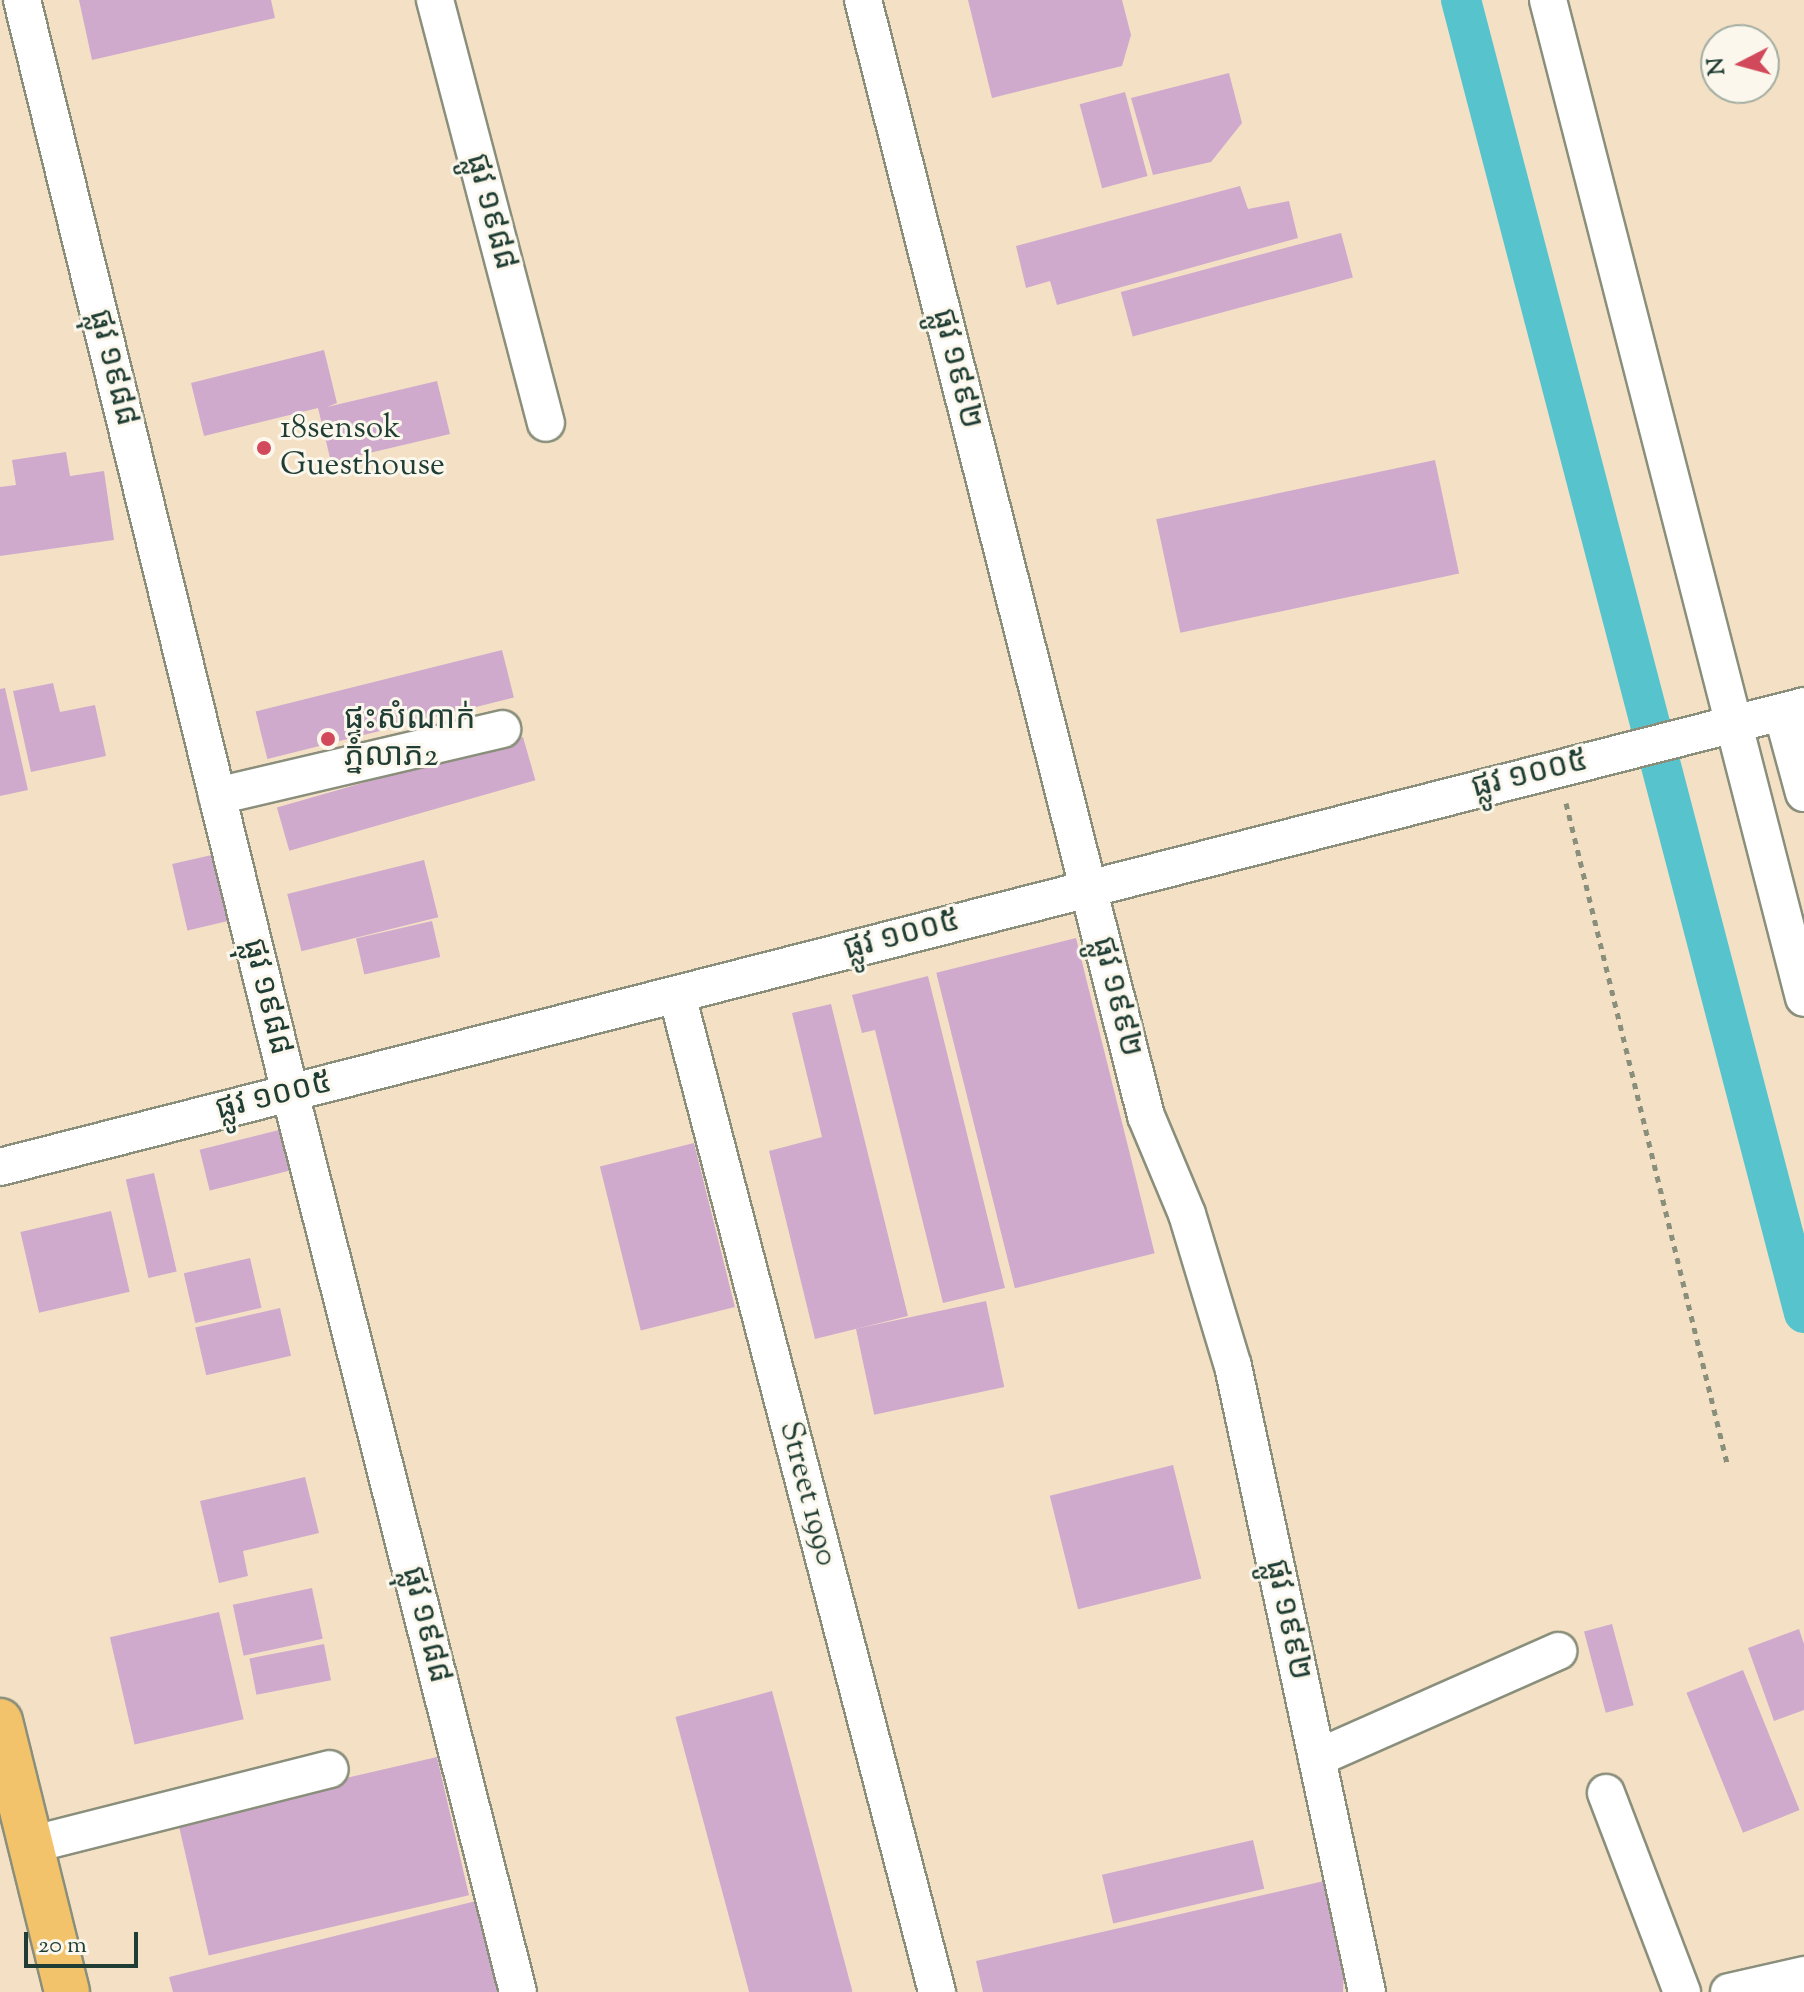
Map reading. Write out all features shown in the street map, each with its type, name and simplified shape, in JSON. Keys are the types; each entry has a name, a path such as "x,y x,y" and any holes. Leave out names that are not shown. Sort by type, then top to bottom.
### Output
{"main road":[{"path":"0,1721 67,1992"}],"street":[{"name":"ផ្លុវ ១៩៨៨","path":"22,0 290,1093 518,1992"},
{"name":"ផ្លូវ ១៩៨៨","path":"435,0 546,423"},
{"name":"ផ្លូវ ១៩៩២","path":"863,0 1146,1116 1187,1214 1233,1366 1367,1992"},
{"path":"1548,0 1724,726 1804,998"},
{"path":"1793,709 1804,793"},
{"name":"ផ្លូវ ១០០៥","path":"0,1167 1793,709"},
{"path":"217,796 502,729"},
{"name":"Street 1990","path":"677,995 937,1992"},
{"path":"1317,1758 1558,1651"},
{"path":"30,1845 330,1769"},
{"path":"1606,1793 1682,1992"},
{"path":"1729,1992 1804,1975"}],"path":[{"path":"1572,764 1727,1463"}],"building":[{"path":"79,0 271,0 275,18 92,60"},
{"path":"968,0 1122,0 1131,35 1122,66 992,98"},
{"path":"1229,73 1242,123 1211,162 1153,175 1131,98"},
{"path":"1125,92 1148,176 1102,188 1080,104"},
{"path":"1240,186 1248,209 1289,201 1298,238 1057,305 1050,281 1026,288 1016,246"},
{"path":"1341,233 1353,277 1133,336 1121,292"},
{"path":"324,350 337,403 327,407 437,381 450,434 331,462 318,408 204,436 191,383"},
{"path":"66,452 70,476 104,471 114,540 0,556 0,487 16,485 12,460"},
{"path":"1435,460 1459,573 1180,633 1156,519"},
{"path":"502,650 514,698 267,759 256,711"},
{"path":"53,683 60,712 95,705 106,756 31,772 13,691"},
{"path":"5,688 28,790 0,796 0,689"},
{"path":"523,737 535,780 289,851 277,808"},
{"path":"216,854 231,920 187,930 172,864"},
{"path":"424,860 438,917 301,951 287,894"},
{"path":"432,921 440,957 364,975 356,939"},
{"path":"1076,938 1155,1253 1015,1288 936,973"},
{"path":"928,976 1005,1288 943,1303 875,1030 862,1033 852,995"},
{"path":"831,1004 908,1316 815,1339 769,1151 822,1137 792,1013"},
{"path":"283,1129 293,1170 210,1191 200,1150"},
{"path":"694,1143 735,1307 641,1330 600,1166"},
{"path":"154,1173 177,1271 148,1278 126,1180"},
{"path":"111,1211 130,1292 39,1313 20,1232"},
{"path":"250,1258 261,1308 195,1323 184,1273"},
{"path":"986,1301 1004,1387 874,1415 856,1329"},
{"path":"280,1308 291,1356 206,1375 195,1328"},
{"path":"1173,1465 1201,1579 1078,1609 1050,1496"},
{"path":"305,1477 319,1533 243,1551 248,1576 219,1583 200,1501"},
{"path":"312,1588 323,1639 244,1656 233,1605"},
{"path":"219,1612 244,1719 135,1744 110,1637"},
{"path":"1612,1624 1634,1705 1606,1713 1584,1632"},
{"path":"1799,1629 1804,1644 1804,1710 1774,1721 1748,1648"},
{"path":"324,1644 331,1680 256,1695 249,1659"},
{"path":"1743,1670 1800,1810 1743,1833 1686,1693"},
{"path":"772,1691 852,1991 749,1992 675,1717"},
{"path":"437,1757 469,1895 209,1955 177,1817"},
{"path":"1253,1840 1264,1889 1113,1924 1102,1875"},
{"path":"1324,1881 1344,1971 1343,1992 983,1992 976,1961"},
{"path":"476,1901 498,1992 173,1992 169,1977"}],"waterway":[{"path":"1461,0 1804,1313"}],"place":[{"name":"18sensok Guesthouse","path":"264,448"},
{"name":"ផ្ទះសំណាក់ ភ្នំលាភ2","path":"328,739"}]}
